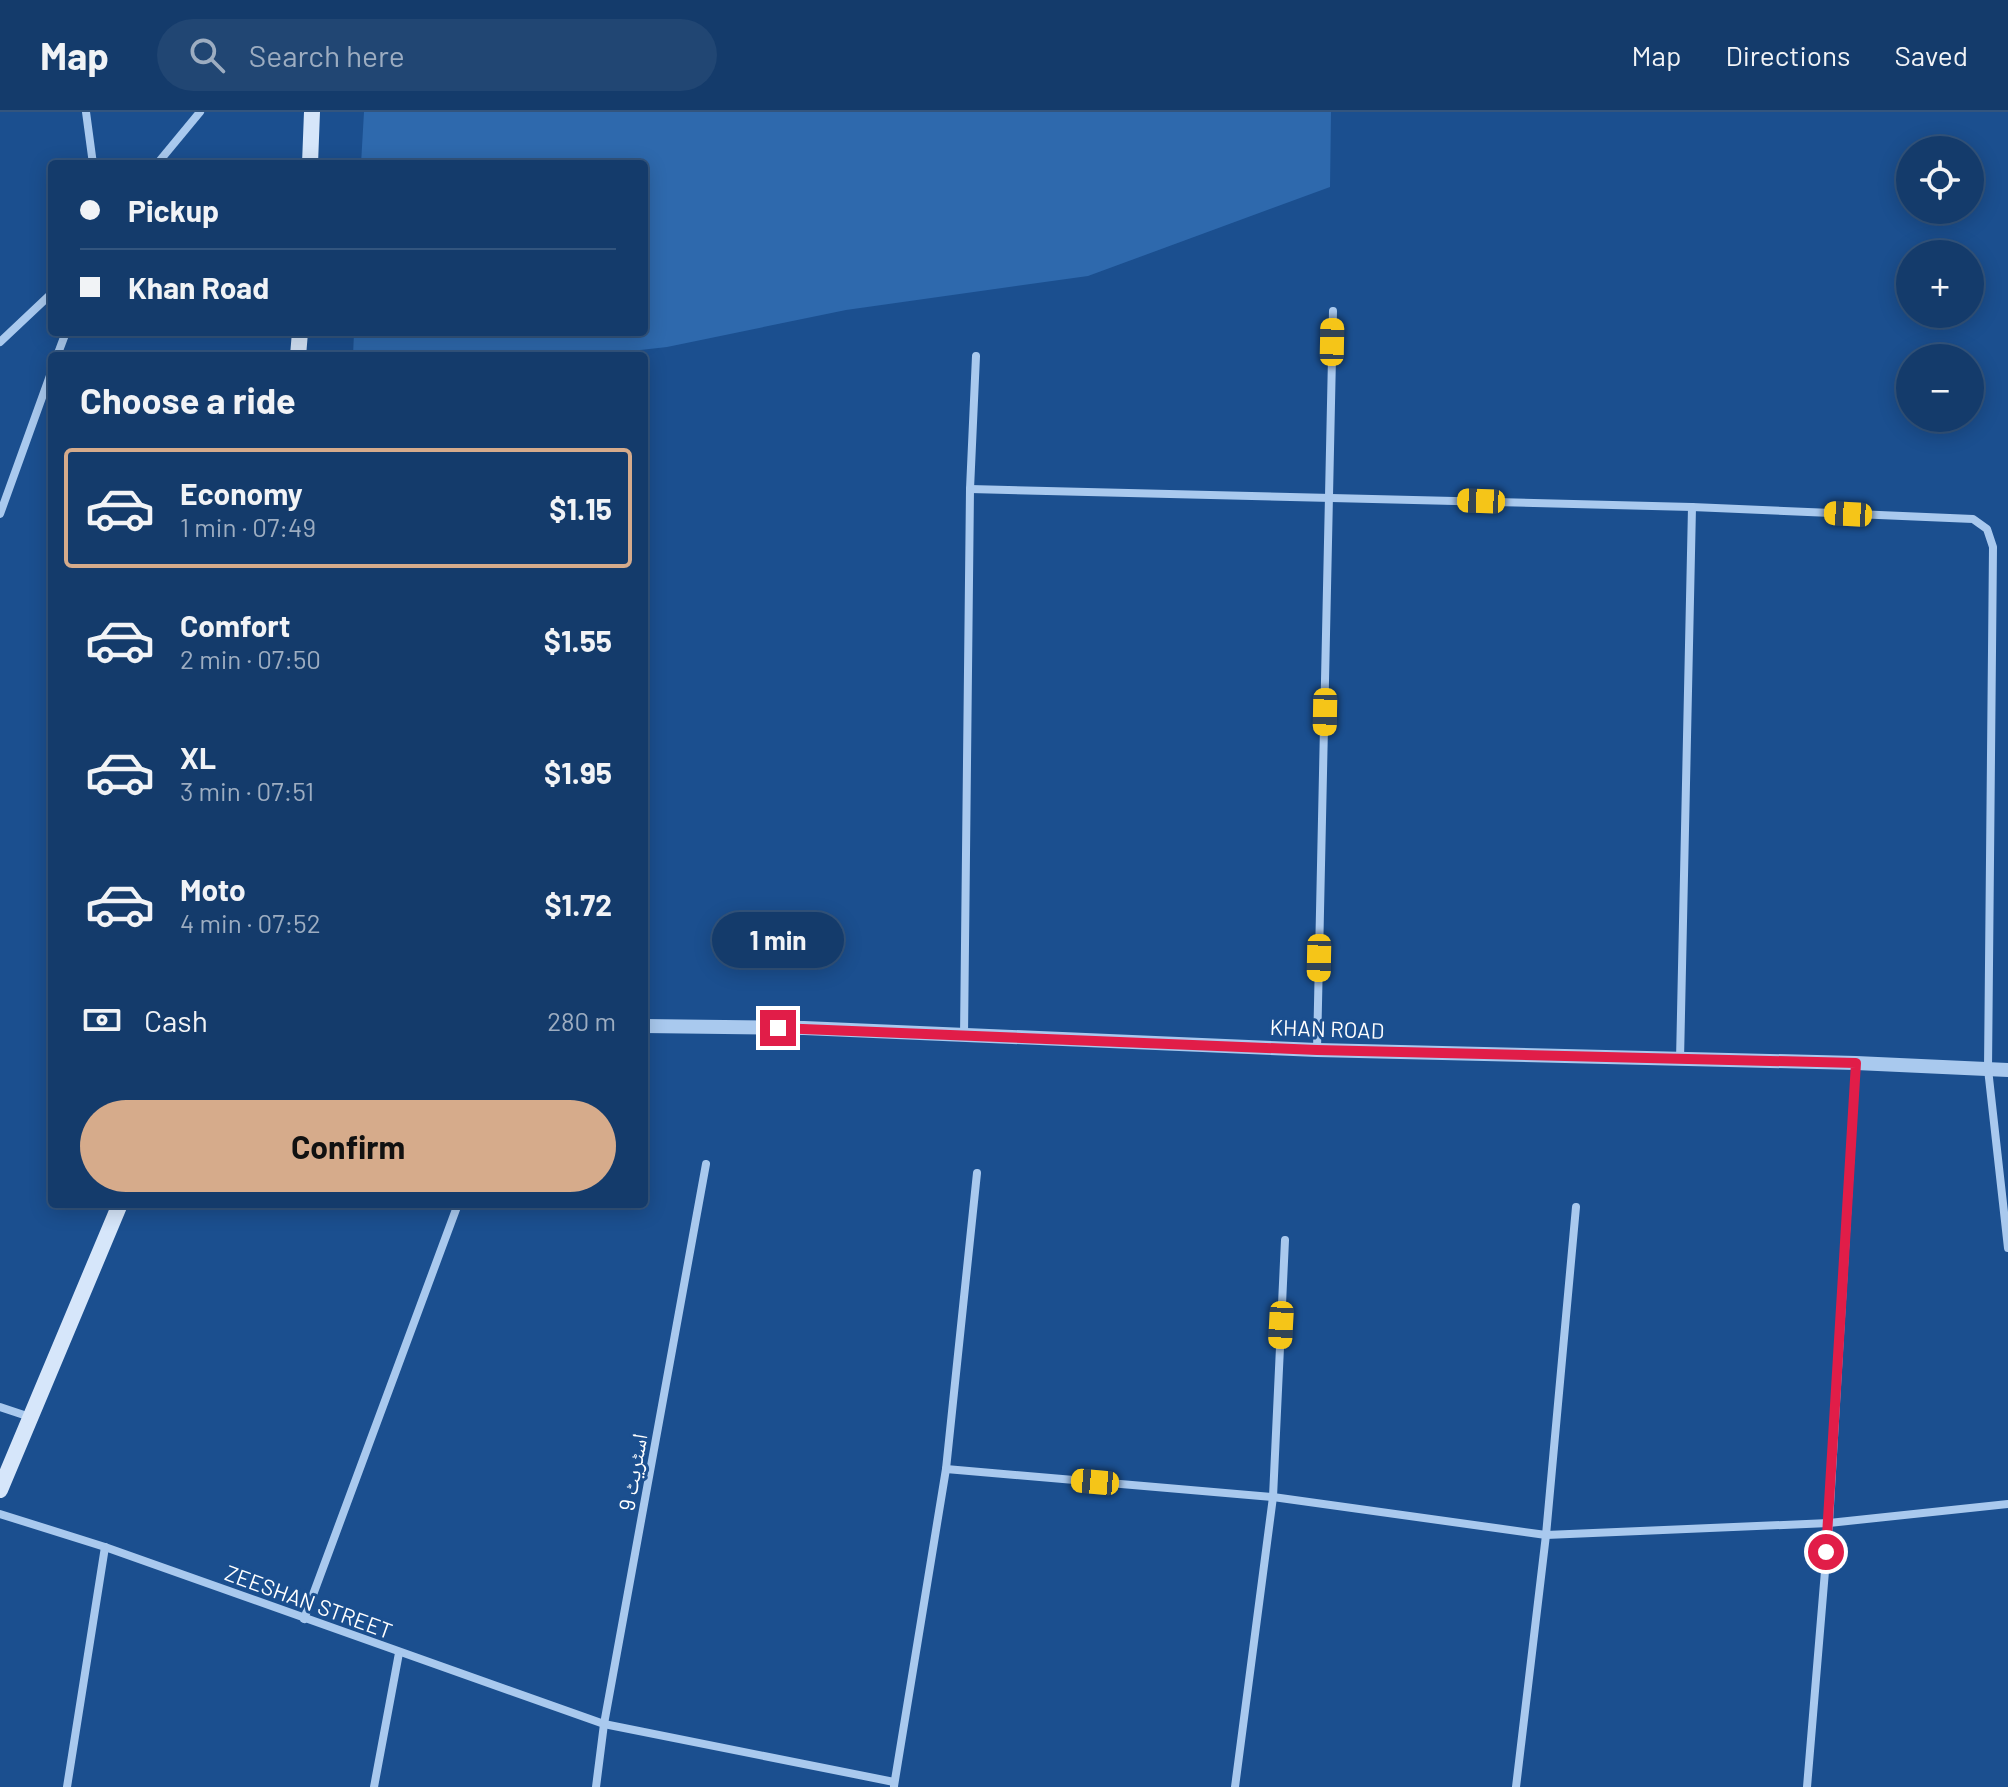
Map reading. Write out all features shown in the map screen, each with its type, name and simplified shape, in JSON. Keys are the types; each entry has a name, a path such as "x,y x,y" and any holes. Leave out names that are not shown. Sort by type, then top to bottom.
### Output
{"main road":[{"path":"310,160 312,112"},
{"path":"0,1490 118,1208"}],"street":[{"path":"86,112 92,160"},
{"path":"160,160 200,112"},
{"path":"0,342 48,297"},
{"path":"1317,1050 1333,311"},
{"path":"964,1037 970,489 976,356"},
{"path":"0,514 48,381"},
{"path":"970,489 1692,507 1973,519 1987,529 1993,547 1988,1069 2008,1248"},
{"path":"1680,1060 1692,507"},
{"name":"KHAN ROAD","path":"648,1026 804,1028 1317,1050 1856,1063 2008,1070"},
{"path":"1807,1787 1829,1523 1856,1063"},
{"name":"اسٹریٹ 9","path":"596,1787 604,1724 706,1164"},
{"path":"894,1784 946,1469 977,1173"},
{"path":"1516,1787 1546,1535 1576,1207"},
{"path":"304,1619 457,1208"},
{"path":"1235,1787 1273,1497 1285,1240"},
{"path":"0,1407 30,1417"},
{"path":"946,1469 1273,1497 1546,1535 1829,1523 2008,1504"},
{"name":"ZEESHAN STREET","path":"0,1514 105,1547 604,1724 894,1784"},
{"path":"67,1787 105,1547"},
{"path":"374,1787 399,1653"}],"shaded area":[{"path":"364,112 1331,112 1330,187 1088,276 846,310 667,347 623,352 353,352 354,336 648,336 648,160 361,160"}],"route":[{"path":"778,1028 1317,1050 1856,1063 1826,1552"}]}
